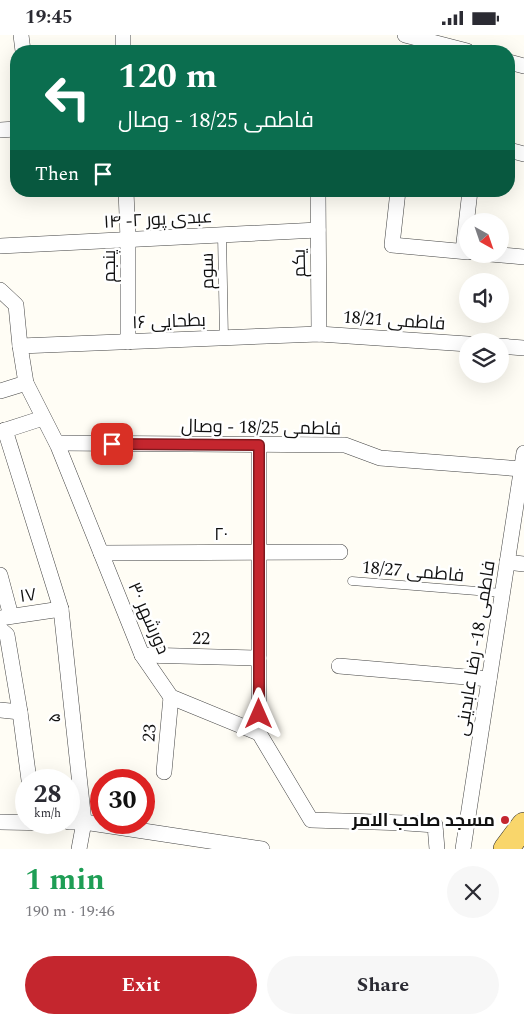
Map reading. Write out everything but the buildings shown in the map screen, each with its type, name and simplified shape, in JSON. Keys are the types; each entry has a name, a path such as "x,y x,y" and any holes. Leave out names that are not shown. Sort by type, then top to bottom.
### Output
{"main road":[{"path":"506,849 524,825"}],"street":[{"path":"405,35 444,45"},
{"name":"پنجم","path":"126,197 128,342"},
{"name":"یکم","path":"318,197 319,333"},
{"path":"397,197 392,245 459,251"},
{"path":"468,213 470,197"},
{"name":"عبدی پور ۲- ۱۴","path":"0,246 318,230"},
{"path":"509,256 524,257"},
{"path":"0,290 16,305"},
{"path":"0,309 16,305"},
{"name":"دورشهر ۳۰","path":"16,305 26,383 57,443 142,655 171,697"},
{"name":"بطحایی ۱۶","path":"20,346 319,333"},
{"name":"فاطمی 18/21","path":"319,333 459,343"},
{"path":"509,347 524,348"},
{"path":"0,391 26,383"},
{"path":"3,431 43,418"},
{"name":"۵","path":"3,431 61,609 72,769"},
{"name":"فاطمی 18/25 - وصال","path":"57,443 345,445 380,458 522,469"},
{"path":"259,445 259,733 311,820 435,825 437,849"},
{"name":"فاطمی 18- رضا عابدینی","path":"463,849 524,453"},
{"name":"۲۰","path":"101,553 340,552"},
{"path":"507,562 524,564"},
{"path":"0,575 5,617"},
{"name":"۱۷","path":"5,617 61,609"},
{"path":"0,629 7,635 28,769"},
{"name":"22","path":"142,655 259,658"},
{"path":"339,666 489,679"},
{"path":"171,697 259,733"},
{"name":"23","path":"164,772 171,697"},
{"path":"0,710 20,712"},
{"path":"0,822 15,822"},
{"path":"80,823 214,845 262,849"},
{"name":"۵","path":"77,834 79,849"}],"lane":[{"name":"سوم","path":"222,235 224,338"},
{"name":"فاطمی 18/27","path":"352,581 502,593"}],"place":[{"name":"مسجد صاحب الامر","path":"505,820"}],"route":[{"path":"112,444 259,445 259,714"}]}
